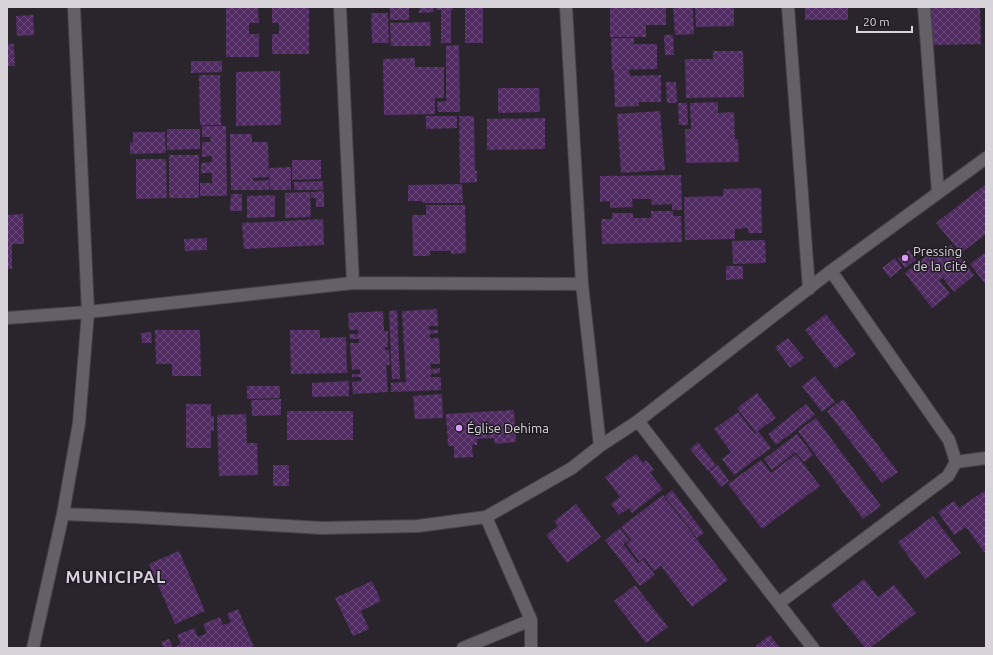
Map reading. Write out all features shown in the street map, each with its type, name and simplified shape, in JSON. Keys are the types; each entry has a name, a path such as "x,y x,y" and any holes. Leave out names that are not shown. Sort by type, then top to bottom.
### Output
{"street":[{"path":"33,648 63,514 79,423 88,312 74,7"},
{"path":"340,7 353,283"},
{"path":"566,7 582,284 600,446"},
{"path":"788,7 808,289"},
{"path":"924,7 938,193"},
{"path":"63,514 322,528 418,526 486,517 572,468 600,446 638,421 831,271 986,158"},
{"path":"779,603 948,476 956,462 949,440 831,271"},
{"path":"7,318 88,312 353,283 582,284"},
{"path":"638,421 813,648"},
{"path":"956,462 986,458"},
{"path":"486,517 531,620 530,648"},
{"path":"463,648 531,620"}],"building":[{"path":"226,7 258,7 259,23 249,23 249,34 259,34 259,57 226,57"},
{"path":"272,7 309,7 309,54 272,54 272,34 279,34 279,23 272,23"},
{"path":"390,7 409,7 409,20 390,20"},
{"path":"419,7 433,7 434,12 419,13"},
{"path":"436,7 453,7 453,10 451,10 451,43 441,43 441,10 436,10"},
{"path":"465,7 483,7 483,43 465,43"},
{"path":"610,7 666,7 666,25 646,25 646,37 610,37"},
{"path":"673,7 693,7 694,34 675,35"},
{"path":"695,7 734,7 734,26 696,27"},
{"path":"805,7 848,7 848,20 805,20"},
{"path":"931,7 980,7 981,44 932,45"},
{"path":"371,13 388,13 389,43 372,43"},
{"path":"33,15 34,35 17,36 16,16"},
{"path":"430,22 431,46 391,46 390,23"},
{"path":"664,35 673,35 674,55 665,55"},
{"path":"611,38 634,38 634,44 657,44 657,69 612,70"},
{"path":"7,44 14,44 15,66 7,66"},
{"path":"459,45 460,112 438,112 437,102 446,101 446,46"},
{"path":"713,51 743,51 744,97 686,98 685,59 713,59"},
{"path":"415,58 415,67 444,67 444,98 435,98 435,114 384,115 383,59"},
{"path":"191,61 222,61 222,72 191,73"},
{"path":"614,70 629,70 630,76 661,75 661,102 639,102 639,106 615,107"},
{"path":"280,71 281,125 236,126 236,72"},
{"path":"199,75 220,75 221,125 200,125"},
{"path":"666,82 676,82 677,103 667,103"},
{"path":"498,88 539,88 540,112 498,113"},
{"path":"718,102 718,113 734,112 735,139 738,139 739,162 686,163 685,129 691,129 690,103"},
{"path":"678,103 687,103 688,125 679,125"},
{"path":"660,111 665,170 621,173 617,114"},
{"path":"426,116 457,116 457,128 426,129"},
{"path":"459,116 474,116 475,171 477,171 477,182 460,183"},
{"path":"545,118 545,149 487,150 487,119"},
{"path":"202,126 226,126 227,196 200,196 200,183 212,183 212,173 201,173 201,163 212,162 212,156 202,157 202,142 211,142 210,137 202,137"},
{"path":"167,129 200,129 200,149 167,150"},
{"path":"133,132 165,132 166,153 130,154 130,142 133,142"},
{"path":"230,134 252,134 252,142 268,142 269,177 253,178 253,181 269,180 269,190 231,190"},
{"path":"169,155 199,155 199,198 169,198"},
{"path":"136,159 166,159 167,198 136,199"},
{"path":"292,160 321,160 321,179 292,180"},
{"path":"291,167 291,190 270,190 269,168"},
{"path":"681,175 682,210 672,210 672,204 652,205 651,199 632,199 633,207 610,208 610,201 600,202 600,176"},
{"path":"323,181 323,190 294,190 294,182"},
{"path":"462,184 463,203 423,203 422,201 408,201 408,185"},
{"path":"986,184 986,234 961,253 936,223"},
{"path":"761,188 762,233 748,233 748,228 735,229 735,239 685,240 684,197 723,196 723,189"},
{"path":"324,191 324,207 316,207 316,198 311,198 311,192"},
{"path":"310,192 311,217 285,218 285,193"},
{"path":"231,194 242,194 242,211 230,211"},
{"path":"275,195 275,217 247,218 247,196"},
{"path":"426,205 465,205 466,253 451,254 451,251 430,251 430,256 413,256 412,215 426,215"},
{"path":"651,211 673,211 673,216 681,216 682,242 602,244 601,219 612,219 612,213 633,213 633,218 651,218"},
{"path":"23,214 24,244 12,244 12,269 7,269 7,215"},
{"path":"323,219 324,245 244,249 242,223"},
{"path":"207,238 207,250 185,251 184,239"},
{"path":"765,240 766,263 733,264 732,241"},
{"path":"951,245 974,275 954,292 943,278 939,280 950,294 932,308 905,273 935,249 939,255"},
{"path":"909,250 916,260 905,268 898,258"},
{"path":"986,252 986,285 970,264"},
{"path":"895,258 902,268 890,278 882,268"},
{"path":"726,266 743,266 743,279 726,280"},
{"path":"437,309 438,326 429,326 429,330 438,330 438,333 430,334 430,338 439,338 440,364 430,364 431,369 440,368 440,373 431,374 431,377 441,377 441,390 391,392 391,383 406,382 402,311"},
{"path":"397,310 400,379 392,379 389,311"},
{"path":"383,311 384,331 388,331 388,347 385,347 385,350 389,350 390,365 386,365 388,392 353,394 352,382 361,381 361,377 352,377 352,374 360,374 360,369 352,370 350,343 359,343 359,339 350,339 349,334 358,334 358,330 349,330 348,313"},
{"path":"826,314 856,354 835,369 805,330"},
{"path":"155,330 200,330 201,376 172,376 172,364 156,364"},
{"path":"290,330 320,330 320,338 346,337 347,373 291,374"},
{"path":"151,332 152,343 142,343 141,333"},
{"path":"788,338 804,358 790,368 775,347"},
{"path":"815,376 835,402 822,412 802,386"},
{"path":"349,381 349,396 312,397 312,383"},
{"path":"247,386 280,386 280,398 247,399"},
{"path":"757,393 776,418 758,431 771,448 734,475 722,459 731,452 714,429 738,412 755,434 756,433 737,408"},
{"path":"442,394 443,418 415,419 413,396"},
{"path":"281,399 281,415 252,416 251,400"},
{"path":"843,399 898,472 882,483 827,411"},
{"path":"186,404 211,404 211,416 214,416 214,431 211,431 211,448 186,448"},
{"path":"806,404 815,415 776,445 768,434"},
{"path":"514,410 516,442 495,444 494,438 477,439 477,445 472,445 473,457 454,458 454,446 448,446 446,414"},
{"path":"287,411 353,411 353,440 287,440"},
{"path":"246,414 247,443 257,443 258,475 219,476 217,415"},
{"path":"816,418 881,506 863,519 798,431"},
{"path":"797,434 813,455 804,462 796,452 772,470 764,459"},
{"path":"698,442 716,465 708,471 690,449"},
{"path":"636,454 643,463 646,460 654,470 650,473 663,489 632,513 629,508 619,515 611,504 620,497 605,477"},
{"path":"796,454 820,486 762,529 728,484 761,460 771,473"},
{"path":"273,465 289,465 289,486 273,486"},
{"path":"718,465 729,481 721,487 709,471"},
{"path":"672,490 704,533 697,538 665,496"},
{"path":"986,490 986,551 984,552 966,527 954,535 938,512 954,501 959,508"},
{"path":"663,495 728,580 692,607 661,566 682,550 654,571 644,558 639,561 626,544 631,540 621,527"},
{"path":"576,504 601,537 567,563 546,535 558,526 554,521"},
{"path":"933,516 961,553 925,579 898,542"},
{"path":"620,528 629,540 623,544 638,563 643,559 655,575 640,586 605,540"},
{"path":"179,551 205,611 175,624 149,564"},
{"path":"864,579 878,597 894,585 916,613 870,648 865,648 831,605"},
{"path":"372,581 381,601 361,611 369,629 353,636 335,598"},
{"path":"635,585 668,627 646,643 614,601"},
{"path":"238,609 254,648 173,648 181,644 177,635 194,628 198,637 207,633 203,624 220,617 223,625 231,622 227,614"},
{"path":"770,635 780,648 753,648"},
{"path":"169,639 173,648 164,648 161,642"}],"place":[{"name":"Pressing de la Cité","path":"905,258"},
{"name":"Église Dehima","path":"459,428"}],"district":[{"name":"MUNICIPAL","path":"116,576"}]}
